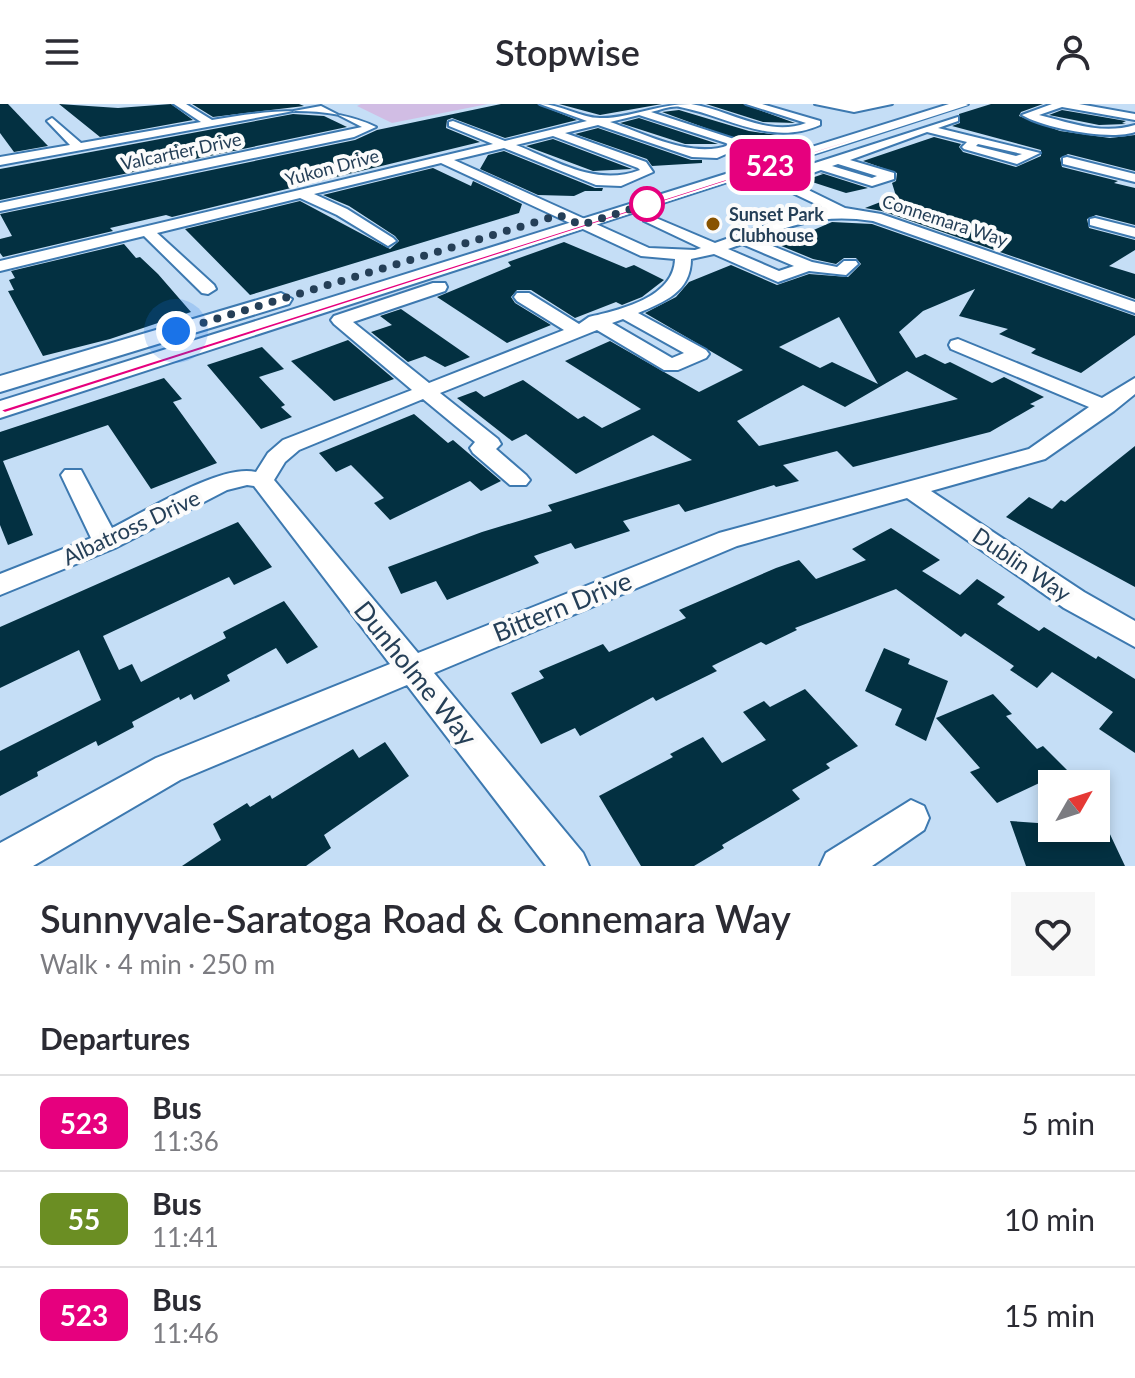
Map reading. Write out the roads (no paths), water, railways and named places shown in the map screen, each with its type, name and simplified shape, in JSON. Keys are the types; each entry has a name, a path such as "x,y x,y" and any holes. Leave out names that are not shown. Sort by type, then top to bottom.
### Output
{"main road":[{"path":"0,384 923,104"},
{"path":"0,410 581,225 958,111"}],"street":[{"path":"179,104 210,123"},
{"path":"0,161 318,104"},
{"name":"Valcartier Drive","path":"0,207 369,129 370,125 325,104"},
{"path":"545,104 692,153 717,154 738,146 639,112"},
{"name":"Yukon Drive","path":"0,266 673,104"},
{"path":"682,104 773,130 796,131 816,123 751,104"},
{"path":"820,104 844,110 865,110 887,104"},
{"path":"1135,117 1062,104 1027,115 1037,120 1101,133 1122,133 1135,128"},
{"path":"762,187 926,129 958,111"},
{"path":"52,121 79,147"},
{"path":"453,124 596,181 621,182 647,172 642,165 552,132"},
{"path":"926,129 975,141"},
{"name":"Connemara Way","path":"441,159 646,253 683,256 716,250 804,216 842,212 876,217 1135,308"},
{"path":"819,166 872,182 890,176 837,160"},
{"path":"1067,161 1135,178"},
{"path":"781,182 842,212"},
{"path":"303,194 342,212 388,241"},
{"path":"651,221 778,277 808,266"},
{"path":"1095,222 1135,233"},
{"path":"147,231 208,289"},
{"path":"743,239 808,266 840,272 850,264"},
{"path":"262,481 276,458 291,445 595,321 662,297 676,286 685,271 683,256"},
{"path":"439,287 340,320 490,444 481,448 518,480"},
{"path":"523,297 575,329"},
{"path":"595,321 671,366 699,354 624,312"},
{"path":"958,345 1107,407"},
{"name":"Bittern Drive","path":"0,864 168,769 728,539 1037,454 1107,407 1135,384"},
{"path":"73,475 106,542"},
{"name":"Albatross Drive","path":"0,585 106,542 219,485 246,477 262,481"},
{"name":"Dunholme Way","path":"262,481 570,866"},
{"name":"Dublin Way","path":"912,490 1074,600 1135,635"},
{"path":"839,866 911,818"}],"place":[{"name":"Sunset Park Clubhouse","path":"713,224"}]}
